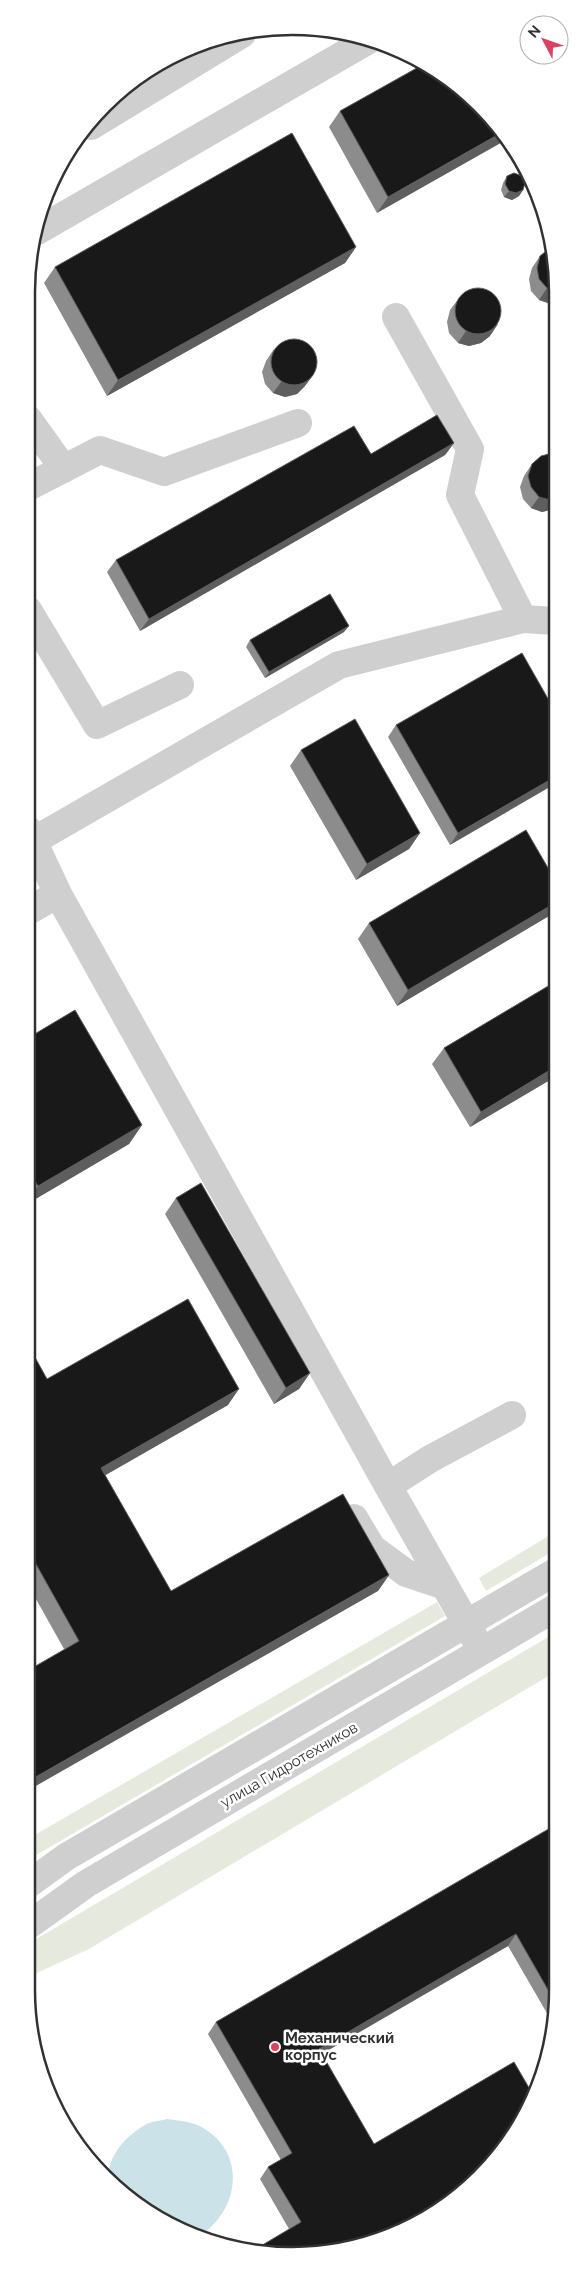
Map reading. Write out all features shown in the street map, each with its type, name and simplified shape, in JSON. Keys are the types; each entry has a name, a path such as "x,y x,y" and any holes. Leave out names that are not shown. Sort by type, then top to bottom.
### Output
{"street":[{"path":"102,119 226,44"},
{"path":"43,228 361,45"},
{"path":"396,316 470,449 460,495 523,619"},
{"path":"35,483 100,450 164,472 298,423"},
{"path":"35,429 64,468"},
{"path":"35,833 338,665 523,619 549,621"},
{"path":"35,622 97,725 180,685"},
{"path":"35,844 58,894 482,1651"},
{"path":"35,907 58,894"},
{"path":"388,1486 430,1459 512,1415"},
{"path":"345,1502 372,1548 406,1573 445,1586"},
{"path":"35,1880 66,1858 549,1576"},
{"name":"улица Гидротехников","path":"35,1920 86,1884 549,1612"}],"shaded area":[{"path":"549,1536 549,1554 486,1591 479,1578"},
{"path":"437,1602 445,1616 35,1856 35,1835"},
{"path":"549,1637 549,1676 89,1949 35,1974 35,1940"}],"water":[{"path":"167,2119 189,2122 199,2126 208,2131 220,2143 228,2156 233,2184 229,2199 223,2213 205,2231 163,2213 136,2194 109,2171 115,2154 125,2140 138,2129 153,2122"}],"building":[{"path":"418,67 435,78 474,110 496,136 388,197 340,111"},
{"path":"292,133 356,247 118,380 55,267"},
{"path":"514,173 521,176 525,184 523,190 516,193 509,191 505,184 507,176"},
{"path":"546,251 549,289 539,279 537,268 540,256"},
{"path":"478,288 491,292 497,298 501,311 497,324 491,330 478,334 465,330 459,324 455,311 459,298 465,292"},
{"path":"294,339 307,343 313,349 317,362 313,375 307,381 294,385 281,381 275,375 271,362 275,349 281,343"},
{"path":"437,415 454,443 149,619 116,560 354,426 371,454"},
{"path":"549,454 549,500 539,497 531,487 528,476 532,464 541,456"},
{"path":"330,594 349,626 269,672 250,640"},
{"path":"522,653 549,700 549,780 458,833 396,725"},
{"path":"355,719 420,833 367,864 301,750"},
{"path":"526,830 549,870 549,907 408,990 369,923"},
{"path":"549,986 549,1071 481,1112 444,1048"},
{"path":"75,1010 142,1125 38,1186 35,1181 35,1034"},
{"path":"201,1183 310,1373 286,1388 176,1198"},
{"path":"188,1299 239,1389 101,1468 171,1591 343,1494 389,1575 35,1777 35,1666 79,1641 35,1562 35,1357 47,1379"},
{"name":"Механический корпус","path":"549,1829 549,1991 516,1934 319,2049 374,2144 514,2062 529,2088 506,2133 474,2172 435,2204 420,2213 375,2233 342,2242 292,2247 262,2245 301,2222 268,2167 292,2153 216,2022"}],"place":[{"name":"Механический корпус","path":"275,2047"}]}
